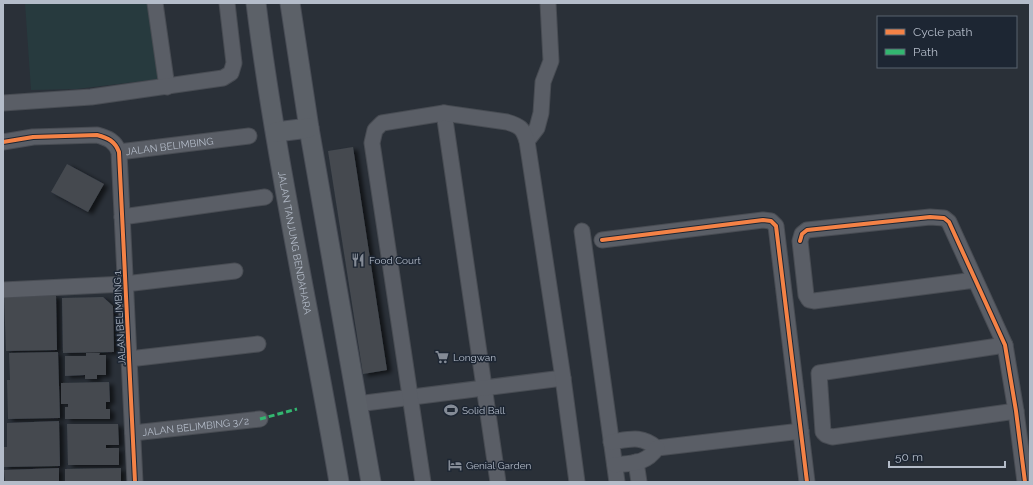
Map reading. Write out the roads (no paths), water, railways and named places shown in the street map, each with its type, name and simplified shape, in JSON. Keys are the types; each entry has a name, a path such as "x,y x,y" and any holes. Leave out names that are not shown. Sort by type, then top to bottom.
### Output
{"main road":[{"name":"JALAN TANJUNG BENDAHARA","path":"256,3 289,213 339,482"},
{"path":"290,3 308,128 370,482"},
{"path":"276,132 308,128"}],"street":[{"path":"155,3 167,87"},
{"path":"3,103 91,97 223,78 231,73 234,63 227,3"},
{"path":"525,136 537,128 541,113 543,82 550,61 548,3"},
{"path":"444,113 498,482"},
{"path":"423,482 372,143 375,130 382,122 444,113 507,122 517,125 525,136 564,378 578,482"},
{"name":"JALAN BELIMBING","path":"3,142 33,138 96,135 112,141 119,152 249,136"},
{"name":"JALAN BELIMBING 1","path":"119,152 135,482"},
{"path":"122,217 265,196"},
{"path":"975,280 814,301 809,300 806,295 800,241 802,234 807,230 930,217 944,218 949,222 1005,345 1016,411 1025,482"},
{"path":"602,240 763,220 771,221 776,226 807,482"},
{"path":"582,231 617,482"},
{"path":"3,290 125,284 235,271"},
{"path":"129,359 258,344"},
{"path":"1005,345 819,373 823,432 832,437 1016,411"},
{"path":"357,404 564,378"},
{"name":"JALAN BELIMBING 3/2","path":"133,433 260,418"},
{"path":"611,442 634,438 642,439 650,442 657,448 801,431"},
{"path":"614,465 646,460 657,448"},
{"path":"636,462 638,482"}],"place":[{"name":"Food Court","path":"358,260"},
{"name":"Longwan","path":"442,357"},
{"name":"Solid Ball","path":"451,410"},
{"name":"Genial Garden","path":"455,465"}]}
